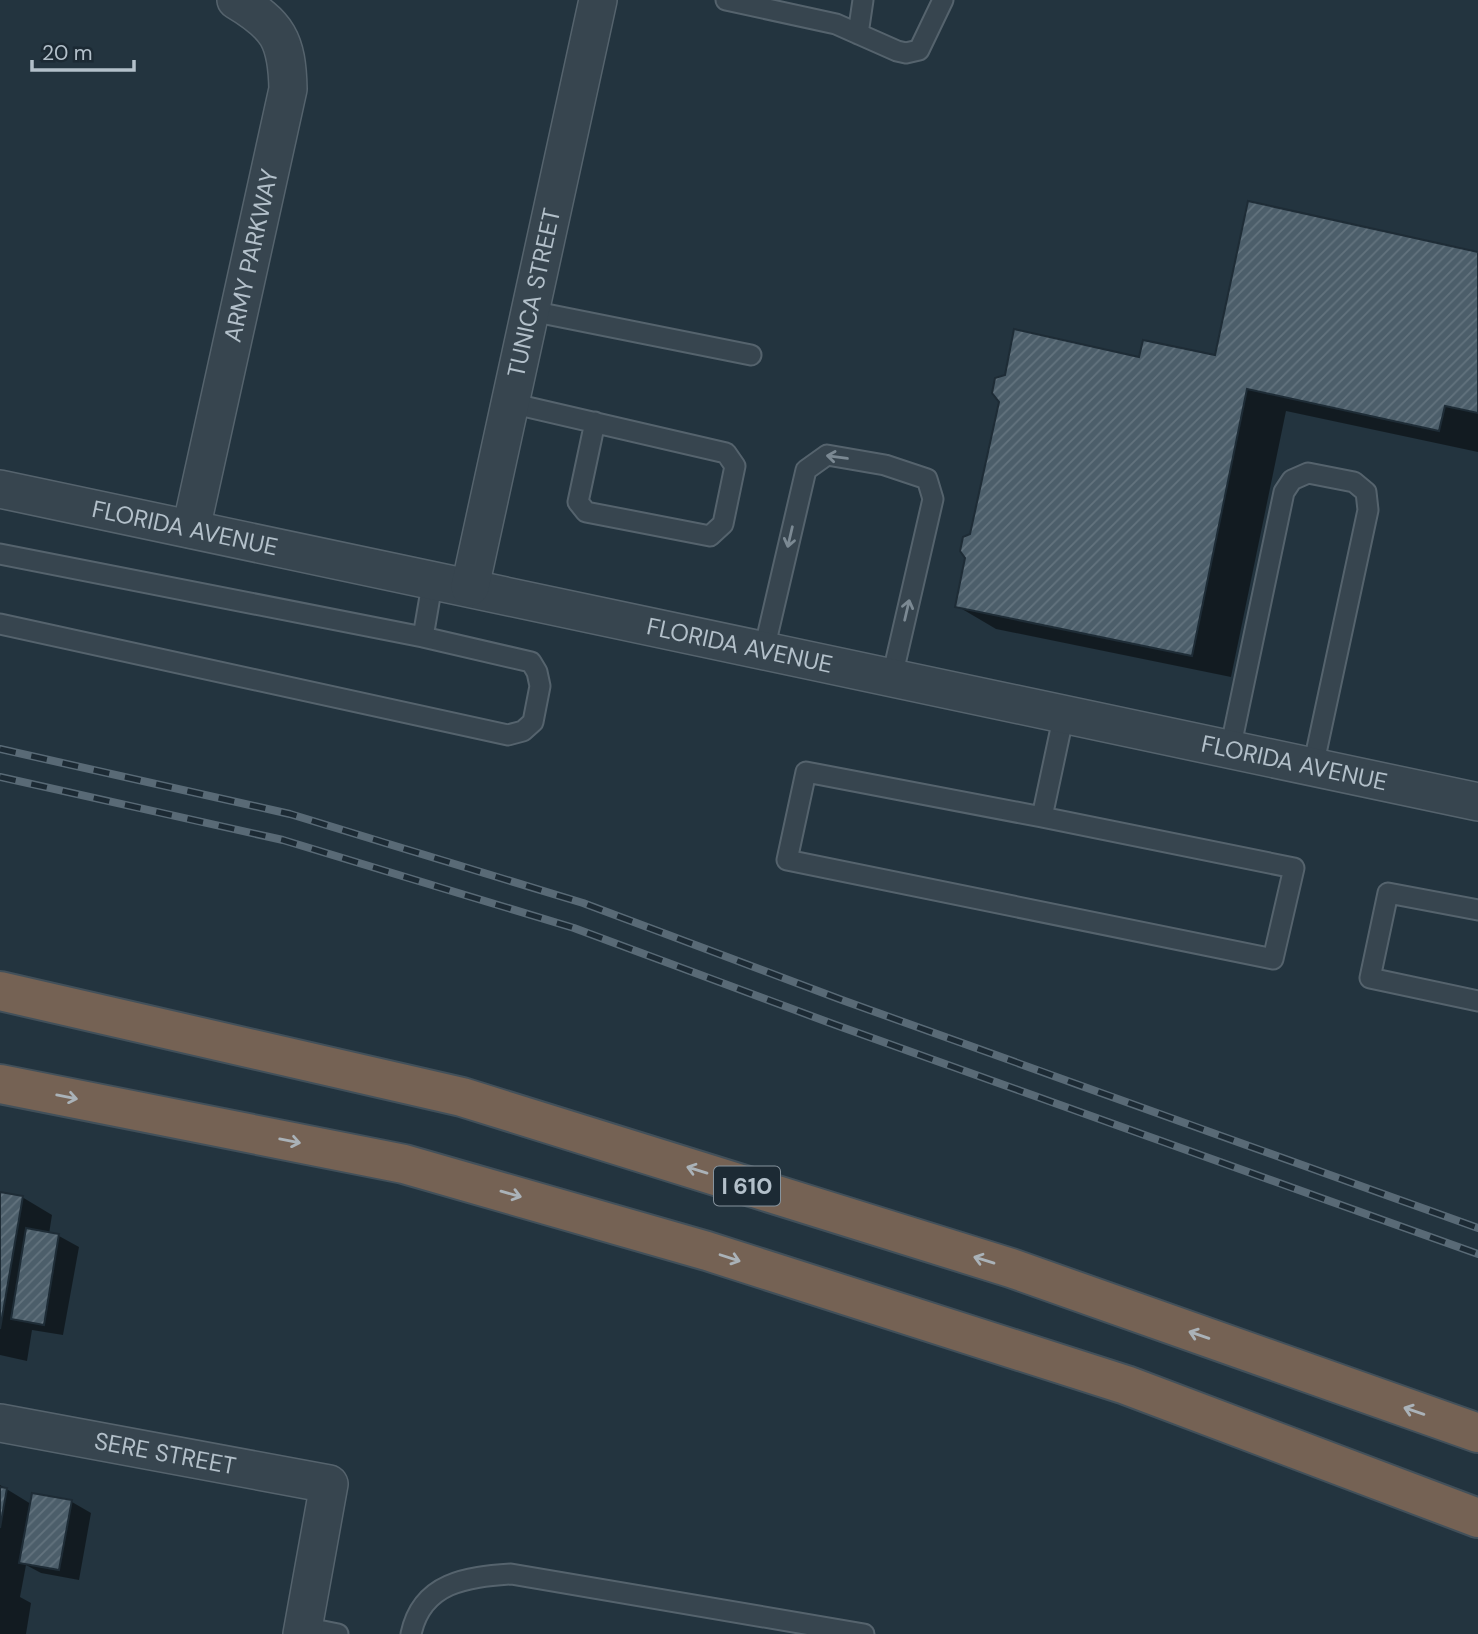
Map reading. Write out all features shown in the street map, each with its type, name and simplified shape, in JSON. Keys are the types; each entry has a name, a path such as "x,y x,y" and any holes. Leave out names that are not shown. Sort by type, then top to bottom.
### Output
{"highway":[{"name":"I 610","path":"0,990 462,1097 1011,1268 1478,1433"},
{"path":"0,1084 404,1164 707,1251 1126,1385 1478,1518"}],"street":[{"name":"ARMY PARKWAY","path":"191,529 288,89 288,64 276,31 257,12 236,0"},
{"name":"TUNICA STREET","path":"470,587 598,0"},
{"name":"FLORIDA AVENUE","path":"0,489 1478,802"},
{"name":"SERE STREET","path":"0,1423 329,1484 314,1632"}],"lane":[{"path":"726,0 767,4 836,24 906,53 919,50 943,0"},
{"path":"858,34 863,0"},
{"path":"531,311 751,355"},
{"path":"510,403 596,422 726,453 735,466 723,524 710,536 586,512 578,502 596,422"},
{"path":"764,650 806,470 827,455 885,465 927,479 933,499 892,677"},
{"path":"1230,750 1284,492 1292,480 1308,473 1354,482 1367,492 1368,510 1313,767"},
{"path":"0,554 424,637 531,662 537,672 540,686 533,722 523,731 508,735 0,624"},
{"path":"424,637 433,579"},
{"path":"1042,817 1064,715"},
{"path":"806,772 1042,817 1294,868 1273,959 787,860 806,772"},
{"path":"1478,910 1388,893 1370,978 1478,1002"},
{"path":"411,1634 424,1605 446,1585 472,1577 510,1574 864,1634"}],"building":[{"path":"1248,201 1478,252 1478,413 1445,406 1439,431 1247,389 1192,656 955,607 965,558 960,551 963,537 970,534 999,402 992,393 995,378 1005,375 1014,329 1139,357 1143,340 1215,355"},
{"path":"0,1192 23,1196 0,1329"},
{"path":"26,1228 59,1234 44,1325 11,1319"},
{"path":"0,1487 7,1488 0,1528"},
{"path":"32,1493 72,1500 59,1570 19,1563"}],"railway":[{"path":"0,749 290,814 583,903 842,1000 1478,1228"},
{"path":"0,777 283,840 574,928 833,1024 1478,1254"}]}
